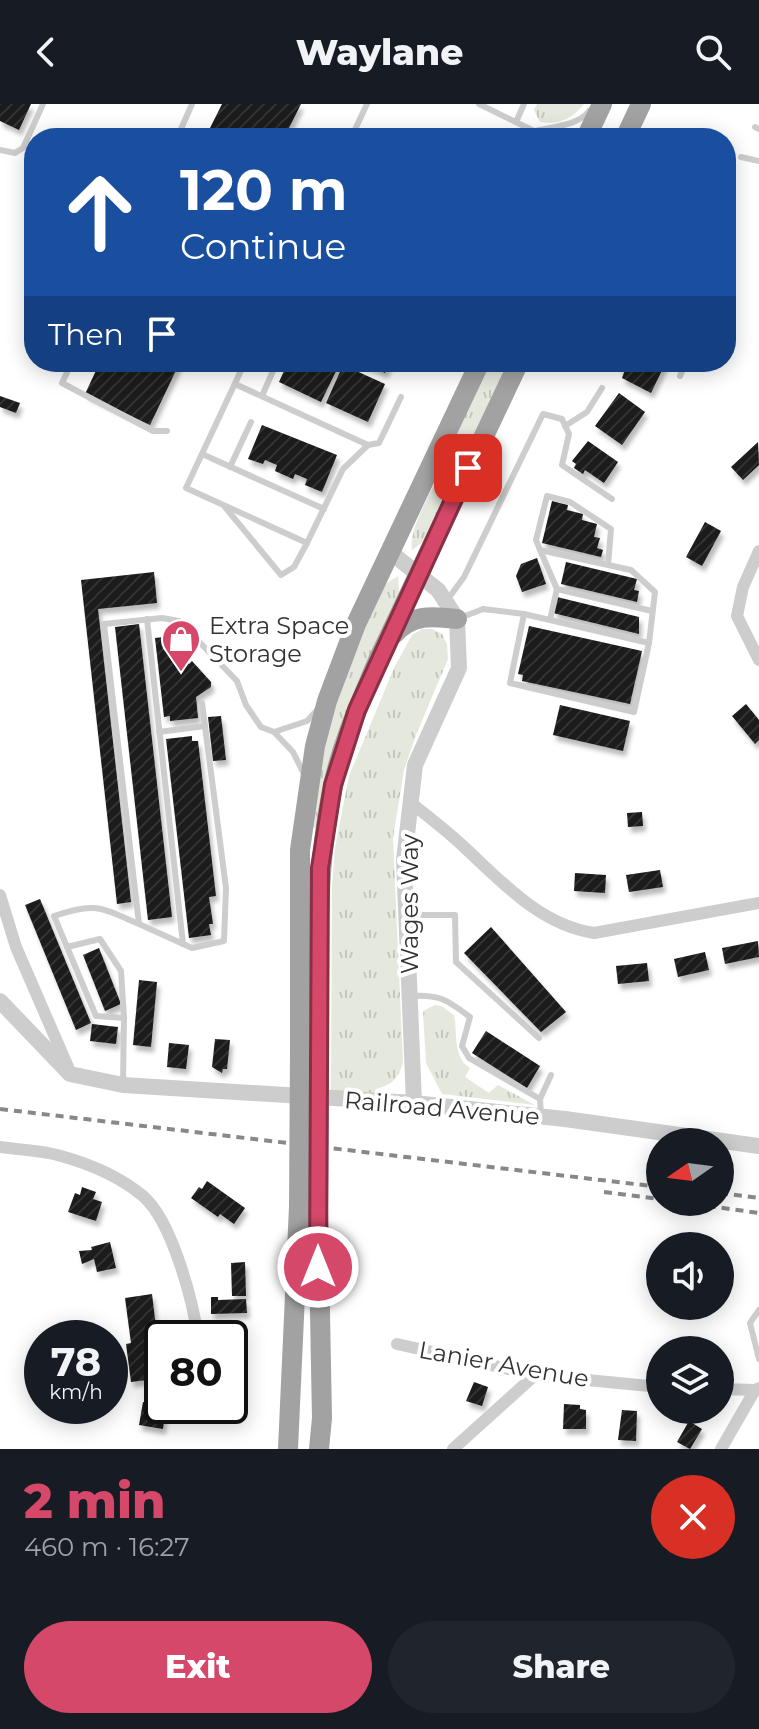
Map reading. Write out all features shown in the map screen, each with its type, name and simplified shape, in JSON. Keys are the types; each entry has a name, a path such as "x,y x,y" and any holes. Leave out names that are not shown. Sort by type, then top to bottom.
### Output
{"highway":[{"path":"591,128 602,104"},
{"path":"630,128 641,104"},
{"path":"319,1449 322,1418 308,1207 309,1053 300,850 309,783 327,701 356,624 475,372"},
{"path":"309,1053 320,868 333,785 357,710 386,643 514,372"},
{"path":"386,643 413,619 451,611"},
{"path":"288,1449 308,1207"}],"street":[{"path":"759,551 743,587 737,616 759,660"},
{"path":"390,552 438,590 451,611"},
{"name":"Wages Way","path":"414,1103 404,860 415,765 459,668 451,611"},
{"path":"411,803 518,896 548,918 575,930 594,933 759,903"},
{"path":"0,895 16,947 70,1074"},
{"path":"0,1001 70,1074"},
{"name":"Railroad Avenue","path":"70,1074 123,1085 414,1103 542,1116 759,1146"},
{"path":"0,1147 59,1155 110,1175 146,1198 170,1236 195,1320"},
{"name":"Lanier Avenue","path":"397,1344 535,1375 646,1386"},
{"path":"453,1449 535,1375"},
{"path":"734,1389 757,1389"},
{"path":"721,1449 757,1389"}],"lane":[{"path":"32,128 43,104"},
{"path":"181,128 192,104"},
{"path":"356,128 367,104"},
{"path":"479,104 528,128"},
{"path":"516,122 524,104"},
{"path":"548,128 585,117 594,104"},
{"path":"0,150 15,153 24,146"},
{"path":"741,157 759,161"},
{"path":"67,372 62,383 153,431 167,431"},
{"path":"240,372 186,488 307,543"},
{"path":"262,396 273,372"},
{"path":"680,376 682,372"},
{"path":"235,384 368,445"},
{"path":"565,426 587,412 602,388"},
{"path":"223,505 281,575 294,567 343,469 368,445 379,443 401,397"},
{"path":"612,499 562,465 569,434 562,419 543,414 464,577 451,611 483,609 524,614 649,643"},
{"path":"230,467 251,422"},
{"path":"202,454 324,509"},
{"path":"550,620 557,589 536,540 547,496 570,502 611,529 608,565"},
{"path":"524,614 510,683 634,712 649,643 655,592 631,570 540,550"},
{"path":"557,589 652,611"},
{"path":"139,924 104,624 162,618 179,621 237,681 246,705 261,727 274,732 293,752 309,783"},
{"path":"147,619 183,944"},
{"path":"274,732 307,721 327,701"},
{"path":"124,1018 96,1016 54,916 83,906 107,910 192,948 224,941 226,888 202,703"},
{"path":"159,732 205,726"},
{"path":"406,915 455,915 456,962 539,1038"},
{"path":"67,947 100,939 121,971 123,1085"},
{"path":"410,996 445,998 470,1017 462,1046 469,1058 540,1099"},
{"path":"542,1116 540,1099 551,1075"},
{"path":"759,1310 750,1323 759,1359"}],"green space":[{"path":"537,104 584,104 565,120 547,123 540,122 534,110"},
{"path":"483,372 504,372 423,542 412,550 418,519"},
{"path":"398,576 399,592 317,828 310,827 316,779 335,696 382,586"},
{"path":"422,629 432,629 442,634 447,644 448,659 404,770 393,838 403,1062 394,1080 376,1089 374,1094 331,1091 332,885 335,848 349,776 394,668 412,635"},
{"path":"435,1005 454,1015 460,1058 470,1068 465,1077 489,1093 498,1085 535,1105 442,1094 426,1063 423,1011"}],"building":[{"path":"0,104 31,104 19,130 0,121"},
{"path":"222,104 301,104 289,128 210,128"},
{"path":"95,372 175,372 150,425 85,394"},
{"path":"284,372 336,372 321,402 279,382"},
{"path":"340,372 358,372 385,384 368,422 326,403"},
{"path":"624,372 661,372 651,393 622,378"},
{"path":"619,393 645,412 622,445 595,426"},
{"path":"0,396 20,403 16,413 0,407"},
{"path":"262,425 337,455 322,492 305,485 307,479 295,474 293,479 275,471 277,465 265,460 263,464 248,459"},
{"path":"588,441 618,462 604,483 585,470 583,474 574,468 576,464 572,461"},
{"path":"758,442 759,465 743,480 731,467"},
{"path":"552,501 568,505 567,510 583,514 582,520 597,524 594,537 600,538 597,548 603,550 601,557 542,543"},
{"path":"705,522 721,531 702,566 686,557"},
{"path":"537,558 546,584 522,592 516,576 521,564"},
{"path":"566,562 637,579 634,590 639,591 637,602 561,584"},
{"path":"154,572 157,603 98,609 131,902 117,904 81,580"},
{"path":"557,597 639,617 639,634 553,613"},
{"path":"139,624 172,917 148,920 115,627"},
{"path":"529,626 642,651 630,704 522,681 523,675 518,674"},
{"name":"Extra Space Storage","path":"173,636 173,647 189,664 192,661 211,682 211,687 196,697 198,718 170,721 170,716 164,717 155,638"},
{"path":"746,704 759,720 759,740 755,744 732,716"},
{"path":"560,705 630,721 623,751 553,735"},
{"path":"221,716 226,760 213,761 208,717"},
{"path":"192,736 192,741 198,741 216,896 209,897 213,924 209,924 211,935 189,938 166,739"},
{"path":"642,812 643,826 628,827 627,813"},
{"path":"660,870 663,887 629,892 626,875"},
{"path":"575,873 606,875 605,893 574,891"},
{"path":"40,899 91,1023 76,1030 25,905"},
{"path":"491,927 566,1012 541,1032 464,953"},
{"path":"758,941 759,957 725,964 722,948"},
{"path":"99,948 121,1004 105,1011 83,955"},
{"path":"705,952 709,970 678,977 674,959"},
{"path":"647,963 649,981 618,984 616,966"},
{"path":"139,980 157,982 151,1047 133,1045"},
{"path":"92,1024 118,1027 116,1044 90,1041"},
{"path":"486,1031 540,1066 527,1088 472,1053"},
{"path":"215,1039 230,1040 227,1069 223,1069 222,1073 212,1067"},
{"path":"169,1043 189,1045 186,1069 167,1067"},
{"path":"207,1181 245,1208 234,1224 191,1198"},
{"path":"82,1187 96,1192 93,1199 102,1202 96,1221 68,1212 75,1193 80,1195"},
{"path":"110,1242 116,1268 97,1272 94,1259 82,1264 79,1251 92,1250 91,1247"},
{"path":"245,1262 246,1296 232,1296 231,1263"},
{"path":"152,1294 155,1320 144,1320 144,1380 131,1382 128,1344 131,1343 125,1298"},
{"path":"211,1297 218,1297 218,1300 246,1299 247,1313 211,1314"},
{"path":"474,1382 488,1387 482,1406 466,1401"},
{"path":"143,1402 144,1424 164,1424 163,1429 139,1425"},
{"path":"564,1404 580,1405 580,1409 586,1410 586,1429 563,1429"},
{"path":"622,1410 637,1411 636,1441 618,1440"},
{"path":"687,1424 702,1429 690,1449 677,1442"}],"railway":[{"path":"0,1109 646,1185"},
{"path":"604,1192 646,1197"},
{"path":"734,1195 759,1198"},
{"path":"734,1210 759,1213"}],"place":[{"name":"Extra Space Storage","path":"181,673"}],"route":[{"path":"318,1267 320,868 333,785 357,710 378,660 468,468"}]}
